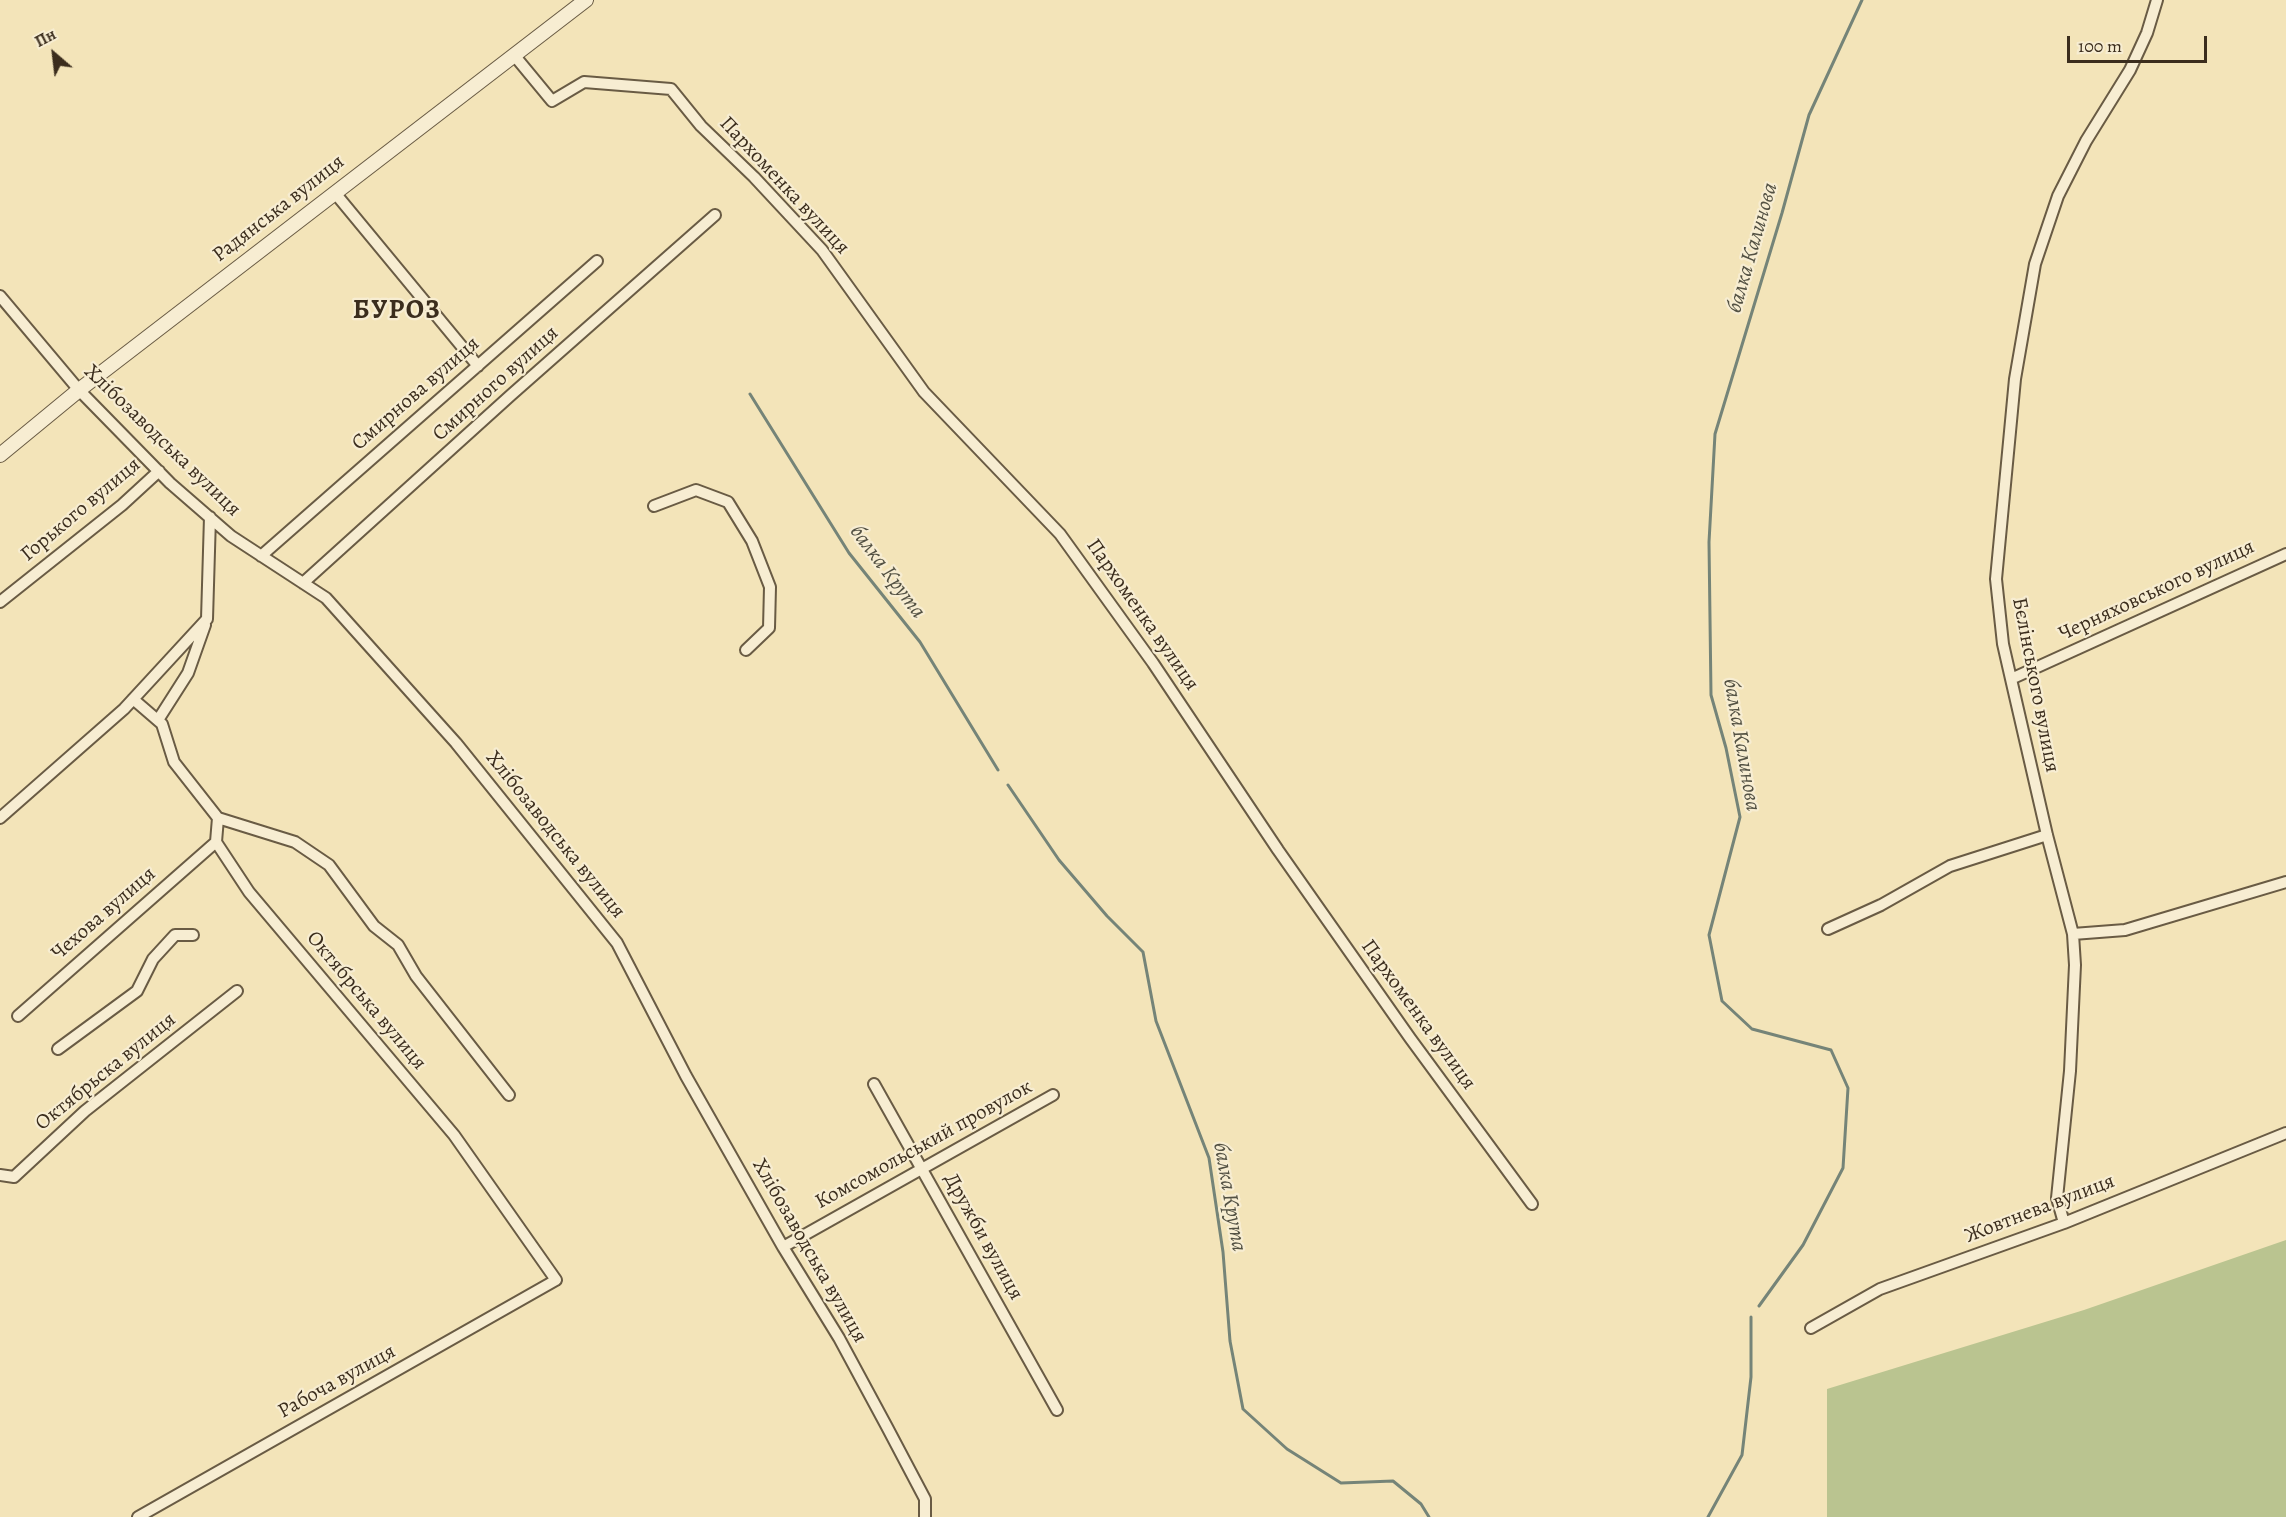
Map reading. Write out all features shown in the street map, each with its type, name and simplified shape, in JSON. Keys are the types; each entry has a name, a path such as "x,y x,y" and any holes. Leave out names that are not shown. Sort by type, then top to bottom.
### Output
{"street":[{"name":"Радянська вулиця","path":"0,455 79,390 586,0"},
{"name":"Бєлінського вулиця","path":"2064,1222 2057,1198 2070,1071 2075,965 2073,934 2047,835 2003,644 1996,579 2015,379 2035,264 2058,196 2086,141 2130,70 2147,33 2157,0"},
{"name":"Пархоменка вулиця","path":"514,55 552,101 584,82 671,89 701,126 754,177 822,250 924,392 1060,534 1153,663 1283,858 1410,1038 1532,1204"},
{"path":"336,193 478,366"},
{"name":"Смирного вулиця","path":"303,583 715,215"},
{"name":"Смирнова вулиця","path":"261,556 597,261"},
{"name":"Хлібозаводська вулиця","path":"0,296 79,390 159,471 231,536 326,598 456,743 617,943 686,1076 783,1247 839,1338 887,1427 925,1499 925,1517"},
{"name":"Горького вулиця","path":"0,602 122,505 159,471"},
{"path":"654,506 696,490 728,502 752,541 770,587 769,628 746,650"},
{"path":"158,720 188,673 207,619 210,517"},
{"name":"Черняховського вулиця","path":"2011,679 2286,554"},
{"path":"0,818 133,699 207,619"},
{"path":"133,699 162,724 174,762 218,818 295,842 329,865 374,926 398,945 416,976 510,1095"},
{"path":"216,842 218,818"},
{"path":"1828,929 1881,905 1950,866 2047,835"},
{"name":"Октябрська вулиця","path":"216,842 249,892 454,1135 556,1280"},
{"name":"Чехова вулиця","path":"18,1016 216,842"},
{"path":"2073,934 2125,930 2286,882"},
{"path":"58,1049 137,991 153,959 175,935 192,935"},
{"name":"Октябрьска вулиця","path":"0,1175 14,1177 92,1105 237,992"},
{"name":"Дружби вулиця","path":"874,1084 1057,1410"},
{"name":"Комсомольський провулок","path":"783,1247 1053,1095"},
{"name":"Жовтнева вулиця","path":"1811,1328 1880,1289 2064,1222 2286,1133"},
{"name":"Рабоча вулиця","path":"138,1517 556,1280"}],"green space":[{"path":"2286,1240 2286,1517 1827,1517 1827,1389 2084,1310"}],"waterway":[{"name":"балка Калинова","path":"1759,1306 1803,1245 1843,1168 1848,1088 1831,1050 1752,1029 1722,1001 1709,935 1740,817 1726,748 1711,695 1709,542 1715,434 1782,213 1809,115 1862,0"},
{"name":"балка Крута","path":"750,394 849,553 920,642 998,770"},
{"name":"балка Крута","path":"1008,785 1059,860 1107,916 1143,952 1156,1021 1209,1158 1223,1252 1230,1341 1243,1409 1287,1449 1341,1483 1393,1481 1421,1504 1429,1517"},
{"name":"балка Калинова","path":"1708,1517 1742,1455 1751,1377 1751,1317"}],"district":[{"name":"БУРОЗ","path":"397,311"}]}
